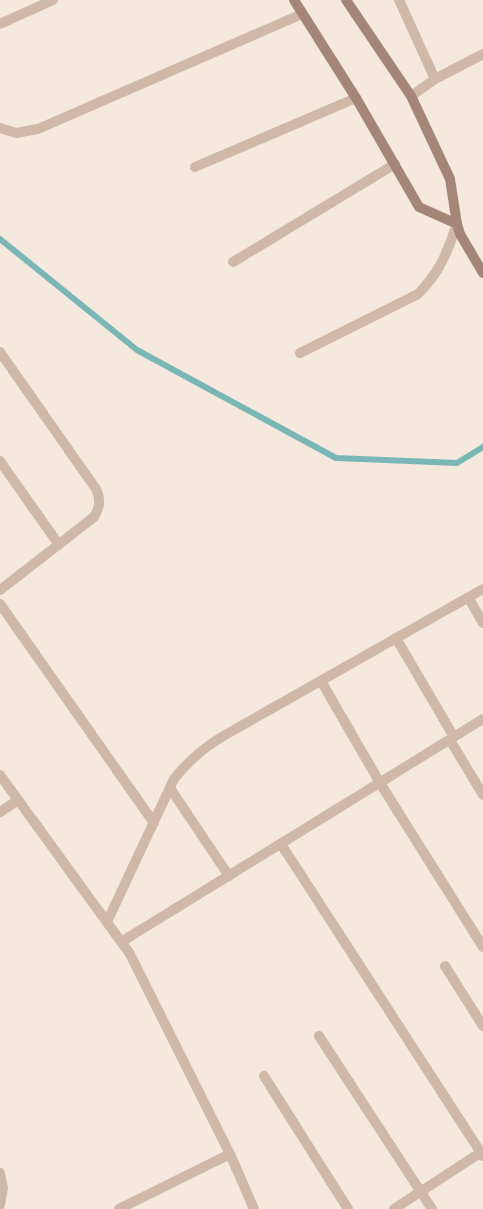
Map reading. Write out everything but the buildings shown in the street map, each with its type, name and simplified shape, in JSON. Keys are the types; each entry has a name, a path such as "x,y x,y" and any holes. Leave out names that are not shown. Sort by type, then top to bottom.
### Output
{"main road":[{"path":"294,0 356,98 419,207 457,224"},
{"path":"346,0 410,96 450,179 460,234 483,273"}],"street":[{"path":"0,24 53,0"},
{"path":"398,0 435,79"},
{"path":"0,128 16,133 38,129 302,14"},
{"path":"410,96 435,79 483,54"},
{"path":"195,167 356,98"},
{"path":"233,262 395,164"},
{"path":"300,353 418,294 431,281 441,266 457,224"},
{"path":"0,352 96,489 100,499 99,509 94,517 0,590"},
{"path":"0,461 58,544"},
{"path":"107,922 174,779 188,762 206,747 483,589"},
{"path":"468,597 483,623"},
{"path":"0,604 154,823"},
{"path":"396,638 483,795"},
{"path":"321,681 380,783 483,947"},
{"path":"121,942 483,719"},
{"path":"0,775 130,954 230,1154 254,1209"},
{"path":"170,788 229,876"},
{"path":"0,812 18,800"},
{"path":"281,844 482,1153 394,1209"},
{"path":"445,966 483,1026"},
{"path":"319,1036 432,1209"},
{"path":"264,1076 348,1209"},
{"path":"119,1209 230,1154"},
{"path":"0,1173 3,1188 0,1205"}],"waterway":[{"path":"0,239 137,350 336,458 457,463 483,447"}]}
